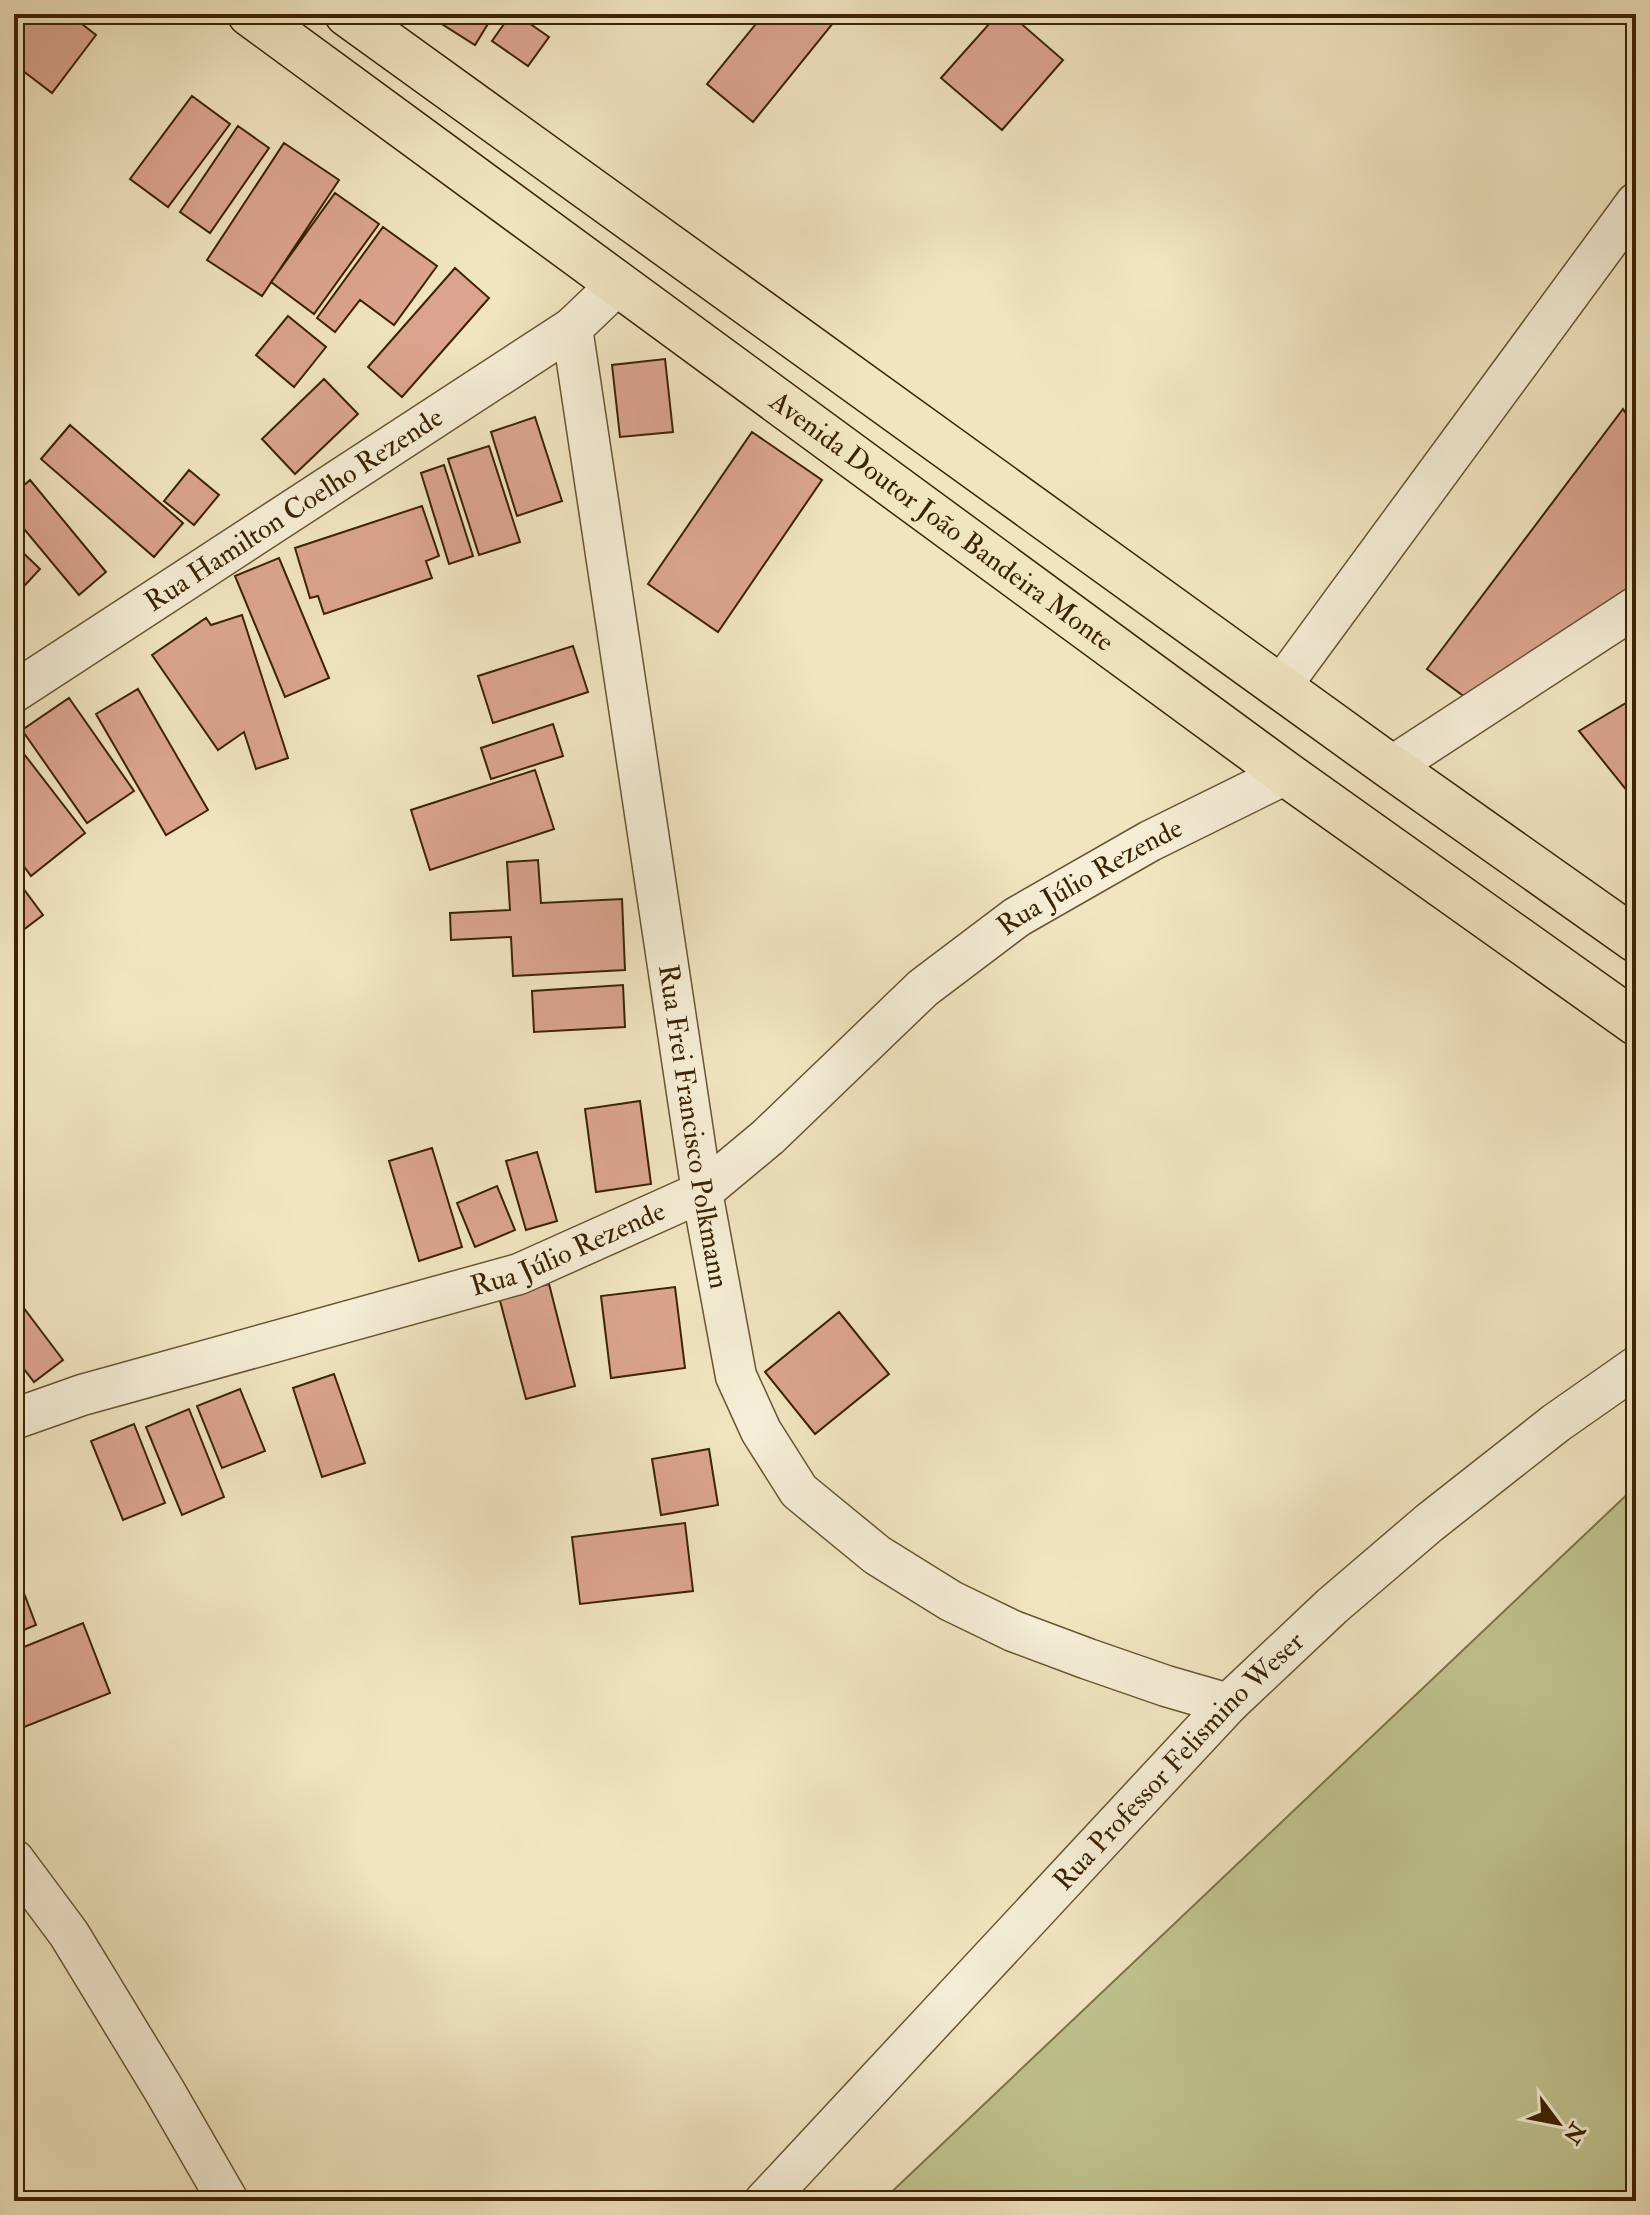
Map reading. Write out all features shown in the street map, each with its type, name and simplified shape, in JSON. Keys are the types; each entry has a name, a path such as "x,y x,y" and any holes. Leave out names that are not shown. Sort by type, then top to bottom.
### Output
{"main road":[{"path":"347,14 1391,767 1636,940"},
{"name":"Avenida Doutor João Bandeira Monte","path":"270,20 617,285 1286,774 1636,1023"}],"street":[{"path":"1281,686 1636,203"},
{"path":"572,328 617,285"},
{"name":"Rua Hamilton Coelho Rezende","path":"14,692 572,328"},
{"name":"Rua Frei Francisco Polkmann","path":"572,328 702,1192 736,1376 761,1431 799,1491 877,1555 951,1601 1013,1631 1088,1659 1228,1704"},
{"path":"1391,767 1636,607"},
{"name":"Rua Júlio Rezende","path":"14,1419 82,1395 519,1274 702,1192 768,1137 923,988 1017,917 1173,829 1286,774"},
{"name":"Rua Professor Felismino Weser","path":"765,2201 1228,1704 1332,1606 1429,1523 1556,1423 1636,1367"},
{"path":"14,1860 69,1934 228,2201"}],"green space":[{"path":"1636,1486 1636,2201 882,2201"}],"building":[{"path":"14,14 69,14 96,35 52,93 14,64"},
{"path":"426,14 494,14 475,45"},
{"path":"511,14 516,14 549,37 528,66 492,41"},
{"path":"764,14 824,14 834,22 753,122 707,84"},
{"path":"998,14 1010,14 1063,60 1002,130 941,78"},
{"path":"192,96 230,124 168,207 130,179"},
{"path":"238,126 269,148 210,233 180,212"},
{"path":"284,143 339,180 262,296 207,260"},
{"path":"335,193 379,224 314,314 271,282"},
{"path":"383,227 437,266 394,325 360,300 335,332 317,318"},
{"path":"455,268 489,298 402,397 368,367"},
{"path":"288,316 326,347 294,387 256,355"},
{"path":"665,359 673,432 620,437 612,365"},
{"path":"324,379 358,414 295,474 262,439"},
{"path":"1623,409 1636,429 1636,593 1477,706 1427,669"},
{"path":"535,417 562,501 517,516 491,432"},
{"path":"70,425 183,523 154,557 41,459"},
{"path":"752,432 822,480 718,632 648,584"},
{"path":"489,446 520,542 479,555 448,459"},
{"path":"444,465 473,556 449,564 421,473"},
{"path":"189,470 219,495 194,525 164,501"},
{"path":"30,480 106,572 79,595 14,517 14,494"},
{"path":"422,506 439,556 426,561 432,578 324,614 318,596 310,598 295,548"},
{"path":"14,544 40,569 14,597"},
{"path":"279,558 329,678 285,697 235,576"},
{"path":"242,615 288,758 256,769 244,732 218,750 152,655 206,618 211,625"},
{"path":"573,646 588,692 493,723 478,676"},
{"path":"138,689 208,810 166,835 96,714"},
{"path":"1636,697 1636,802 1579,731"},
{"path":"69,698 134,791 87,823 22,730"},
{"path":"553,724 563,756 491,779 481,748"},
{"path":"14,741 85,833 31,876 14,853"},
{"path":"535,770 554,829 430,870 411,810"},
{"path":"538,860 541,903 622,899 625,970 513,976 511,937 451,940 450,913 510,910 507,862"},
{"path":"14,876 43,915 14,937"},
{"path":"623,985 625,1027 534,1032 532,991"},
{"path":"640,1101 651,1184 596,1192 585,1109"},
{"path":"432,1148 462,1247 419,1261 389,1161"},
{"path":"537,1152 557,1221 526,1230 506,1161"},
{"path":"497,1186 515,1230 475,1247 457,1203"},
{"path":"549,1284 575,1386 526,1399 499,1297"},
{"path":"675,1287 685,1368 611,1378 601,1296"},
{"path":"14,1295 63,1360 34,1382 14,1356"},
{"path":"839,1312 889,1374 815,1434 765,1372"},
{"path":"334,1374 365,1463 322,1477 293,1388"},
{"path":"240,1389 265,1451 222,1468 197,1406"},
{"path":"189,1409 224,1497 182,1515 146,1427"},
{"path":"134,1424 165,1503 123,1520 91,1441"},
{"path":"709,1449 718,1505 661,1515 652,1459"},
{"path":"685,1523 693,1591 580,1604 572,1537"},
{"path":"22,1588 36,1625 14,1634 14,1592"},
{"path":"83,1623 110,1693 14,1731 14,1651"}]}
